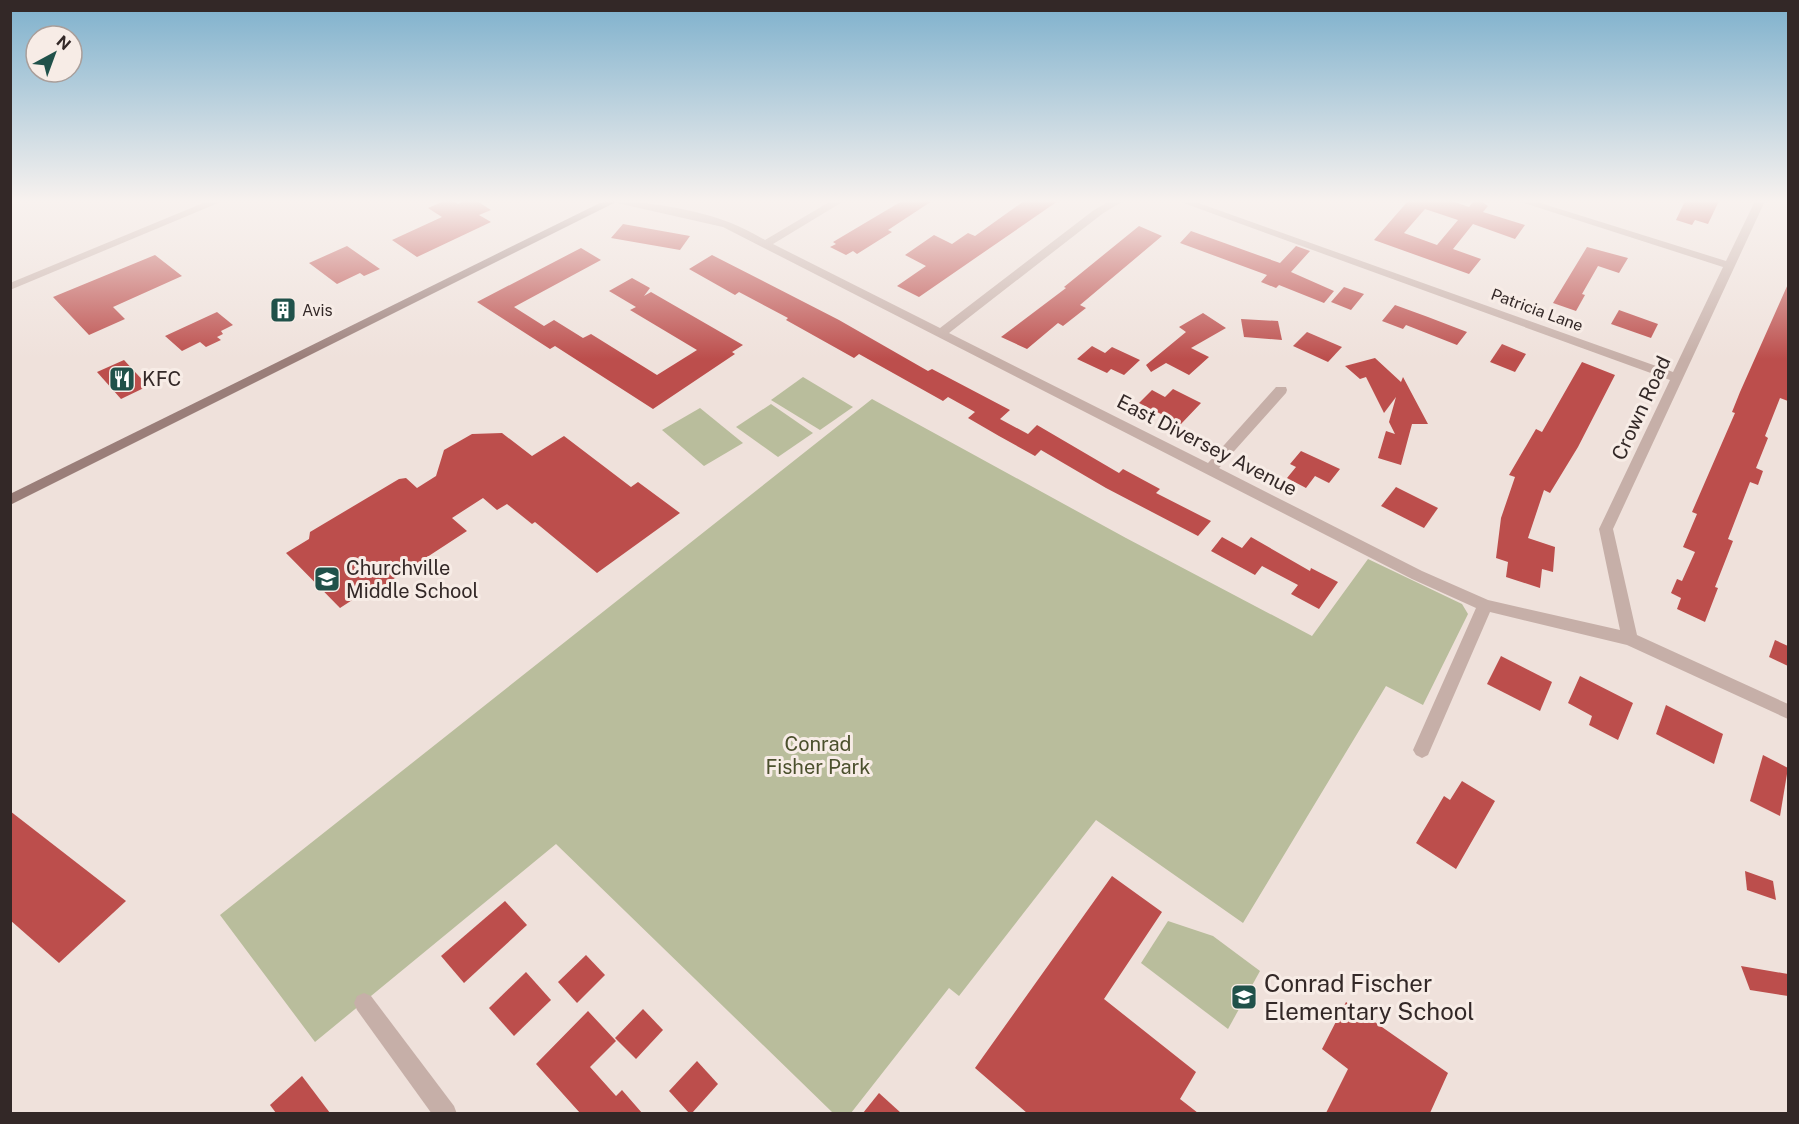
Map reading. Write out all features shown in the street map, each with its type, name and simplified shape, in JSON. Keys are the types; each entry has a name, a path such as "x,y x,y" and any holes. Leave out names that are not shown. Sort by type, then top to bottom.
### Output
{"main road":[{"path":"10,500 507,253"}],"street":[{"path":"10,287 91,253"},
{"name":"East Diversey Avenue","path":"784,253 1417,575 1485,604 1630,639 1788,712"},
{"path":"941,333 1045,253"},
{"name":"Patricia Lane","path":"1329,253 1677,378"},
{"path":"1689,253 1729,266"},
{"name":"Crown Road","path":"1630,639 1606,529 1735,253"},
{"path":"1210,469 1281,390"},
{"path":"1422,750 1485,604"},
{"path":"363,1003 446,1113"}],"green space":[{"path":"803,377 853,407 820,430 771,400"},
{"name":"Conrad Fisher Park","path":"872,399 1126,538 1312,636 1368,559 1462,604 1468,614 1423,705 1386,686 1243,923 1096,820 959,996 949,988 851,1113 833,1113 556,844 315,1042 220,915"},
{"path":"771,404 813,433 778,457 736,427"},
{"path":"700,408 743,443 704,466 662,430"},
{"path":"1168,921 1213,936 1260,971 1228,1029 1141,963"}],"building":[{"path":"330,253 358,253 380,269 364,276 360,273 337,284 309,263"},
{"path":"412,253 424,253 417,257"},
{"path":"570,253 590,253 601,260 514,307 544,326 554,320 583,338 591,334 657,375 697,350 630,310 636,307 609,291 632,278 650,288 644,296 651,292 743,345 732,352 735,354 653,409 555,346 550,349 477,302"},
{"path":"982,253 919,297 897,286 926,266 905,255"},
{"path":"1105,253 1141,253 1080,305 1086,308 1063,326 1058,323 1027,349 1001,337 1066,288 1064,287"},
{"path":"1208,253 1253,253 1280,263 1289,253 1308,253 1291,272 1334,291 1324,303 1279,285 1276,288 1261,282 1267,275"},
{"path":"1412,253 1465,253 1481,259 1469,274"},
{"path":"1583,253 1611,253 1628,258 1619,273 1598,266 1582,294 1585,295 1576,311 1553,303"},
{"path":"155,255 182,276 113,307 125,319 89,335 53,297"},
{"path":"712,255 839,320 928,371 932,369 1010,410 1000,419 1028,434 1037,425 1119,473 1123,469 1160,489 1156,493 1211,521 1198,536 1106,488 1041,450 1035,456 999,436 968,418 975,412 948,397 943,401 859,354 854,358 786,320 788,318 739,292 735,295 689,269"},
{"path":"1788,284 1788,401 1780,398 1765,436 1768,438 1756,468 1763,471 1758,485 1750,482 1728,539 1733,541 1715,587 1718,588 1705,622 1677,609 1681,598 1671,593 1677,579 1682,581 1695,552 1683,547 1697,514 1692,512 1735,413 1732,412 1740,392"},
{"path":"1344,287 1364,294 1351,310 1331,302"},
{"path":"1395,305 1467,332 1457,345 1406,325 1403,329 1382,321"},
{"path":"1619,310 1658,324 1651,338 1611,324"},
{"path":"217,312 233,325 221,331 223,334 217,337 221,340 206,347 200,342 182,351 165,336"},
{"path":"1203,313 1226,328 1191,348 1209,357 1189,375 1166,363 1151,372 1146,365 1186,332 1179,327"},
{"path":"1241,319 1278,321 1282,340 1244,337"},
{"path":"1307,332 1342,347 1328,362 1293,346"},
{"path":"1502,344 1526,354 1515,372 1490,362"},
{"path":"1092,346 1105,353 1112,347 1140,360 1124,375 1111,369 1107,373 1077,359"},
{"path":"1375,358 1401,382 1403,377 1428,424 1412,424 1401,465 1378,458 1386,431 1395,434 1389,422 1396,397 1384,413 1366,377 1360,379 1345,366"},
{"name":"KFC","path":"124,360 148,386 121,399 97,372"},
{"path":"1582,362 1615,375 1578,447 1550,493 1544,490 1528,538 1555,547 1553,572 1542,569 1540,588 1506,577 1508,562 1496,558 1501,518 1515,477 1509,475 1536,429 1542,432"},
{"path":"1173,389 1201,403 1181,424 1139,403 1152,390 1165,397"},
{"path":"502,433 532,456 564,436 631,487 638,482 680,513 597,573 535,522 532,524 507,504 497,510 483,498 452,518 467,531 372,593 363,593 340,608 286,553 309,539 310,532 399,479 406,478 417,488 436,476 444,450 472,434"},
{"path":"1301,451 1340,469 1329,483 1315,476 1306,488 1287,478 1296,467 1290,464"},
{"path":"1396,487 1438,508 1424,528 1381,506"},
{"path":"1222,537 1242,548 1251,537 1310,571 1311,568 1338,582 1319,609 1291,594 1298,585 1262,566 1255,575 1211,551"},
{"path":"1775,640 1788,646 1788,666 1769,657"},
{"path":"1501,656 1552,682 1540,711 1487,684"},
{"path":"1580,676 1633,703 1618,740 1589,725 1592,716 1568,703"},
{"path":"1666,705 1723,734 1714,764 1656,734"},
{"path":"1763,755 1788,768 1780,816 1750,801"},
{"path":"1462,781 1495,801 1456,869 1416,843 1444,796 1450,800"},
{"path":"10,811 126,901 59,963 10,920"},
{"path":"1745,871 1773,881 1776,900 1747,890"},
{"path":"1112,876 1162,912 1104,999 1196,1072 1180,1099 1198,1113 1027,1113 975,1068"},
{"path":"505,901 527,925 464,983 441,956"},
{"path":"586,955 605,975 577,1003 558,982"},
{"path":"1741,966 1788,974 1788,996 1750,990"},
{"path":"526,972 551,1000 514,1036 489,1008"},
{"path":"1346,1002 1448,1073 1430,1113 1326,1113 1348,1069 1322,1049"},
{"path":"643,1009 663,1030 636,1059 615,1038"},
{"path":"588,1011 616,1041 590,1067 616,1096 622,1090 642,1113 580,1113 536,1064"},
{"path":"697,1061 718,1084 692,1113 689,1113 669,1091"},
{"path":"302,1076 330,1113 276,1113 270,1105"},
{"path":"879,1093 901,1113 863,1113"}],"place":[{"name":"Avis","path":"283,310"},
{"name":"KFC","path":"122,379"},
{"name":"Churchville Middle School","path":"327,579"},
{"name":"Conrad Fischer Elementary School","path":"1244,997"}]}
